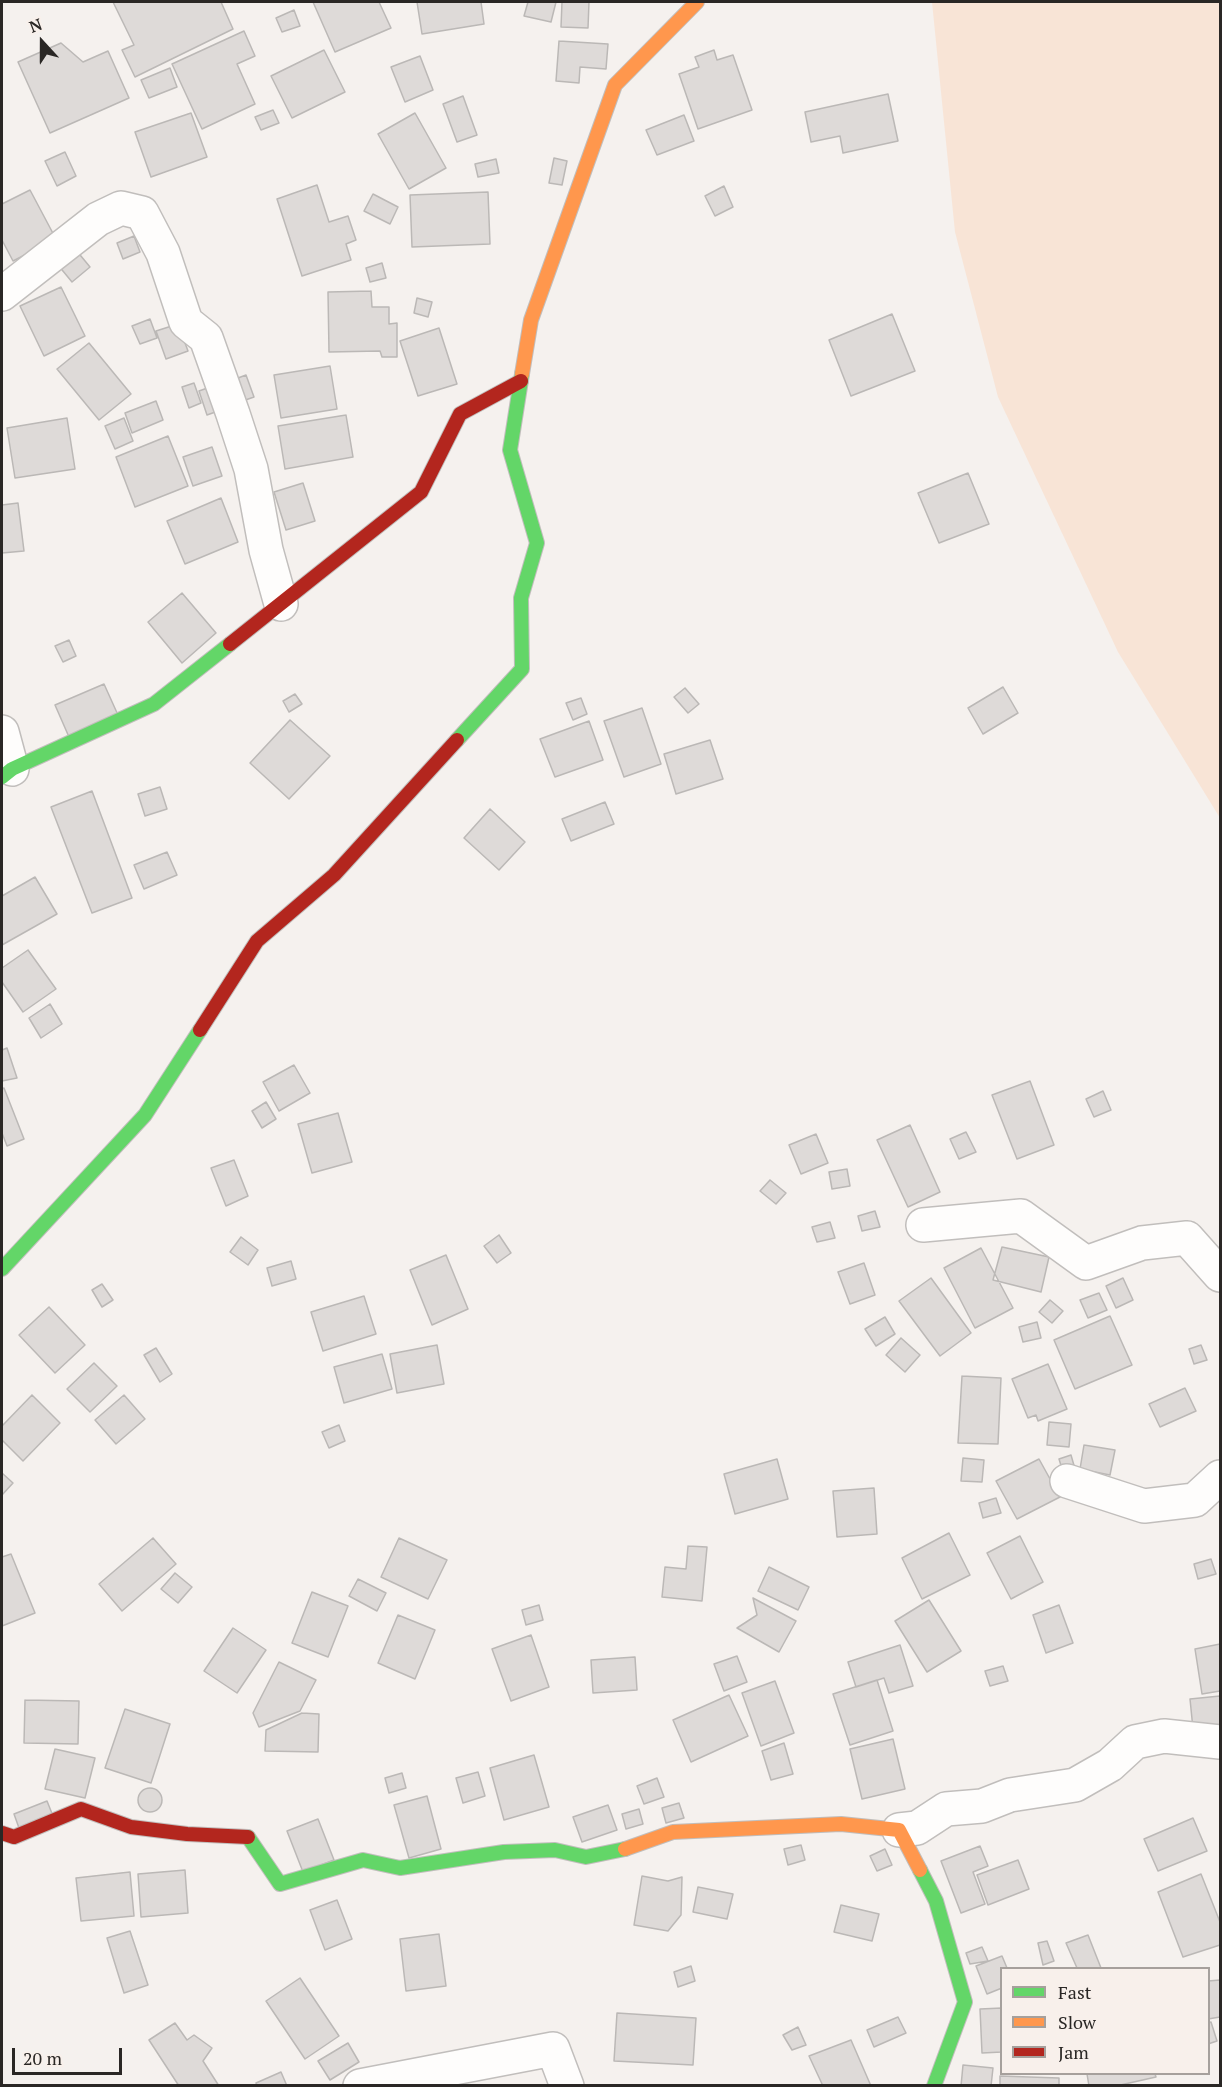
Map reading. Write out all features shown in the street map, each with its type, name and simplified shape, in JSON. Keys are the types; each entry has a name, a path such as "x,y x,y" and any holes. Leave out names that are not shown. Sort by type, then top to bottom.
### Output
{"street":[{"path":"2,1269 145,1115 257,941 334,875 522,669 521,598 537,543 510,450 531,320 615,85 697,2"},
{"path":"2,294 98,219 121,208 142,213 163,253 186,322 206,338 251,469 266,550 281,604"},
{"path":"2,732 7,773 154,704 421,492 460,414 521,381"},
{"path":"923,1225 1021,1216 1086,1263 1142,1243 1187,1238 1221,1275"},
{"path":"1066,1481 1144,1506 1195,1500 1221,1477"},
{"path":"2,1833 14,1837 81,1809 131,1827 247,1836 280,1884 363,1860 400,1868 504,1852 555,1850 585,1857 627,1848 673,1832 841,1824 899,1830 916,1828 946,1809 982,1806 1010,1795 1075,1785 1110,1765 1136,1742 1164,1736 1221,1742"},
{"path":"899,1830 936,1901 965,2002 934,2085"},
{"path":"366,2085 553,2049 567,2085"}],"shaded area":[{"path":"932,2 1220,2 1220,818 1118,652 998,397 955,232"}],"building":[{"path":"113,2 221,2 233,29 135,77 122,50 134,45"},
{"path":"313,2 379,2 391,28 335,52"},
{"path":"417,2 481,2 484,24 422,34"},
{"path":"528,2 556,2 551,22 524,16"},
{"path":"562,2 589,2 588,28 561,27"},
{"path":"294,10 300,26 282,32 276,18"},
{"path":"244,31 255,56 237,64 255,104 202,129 172,64"},
{"path":"559,41 608,44 606,69 580,67 579,83 556,81"},
{"path":"61,43 83,62 108,51 129,98 50,133 18,62"},
{"path":"324,50 345,92 292,118 271,76"},
{"path":"714,50 717,60 733,55 752,110 698,129 679,74 699,67 695,57"},
{"path":"420,56 433,90 405,102 391,67"},
{"path":"170,68 177,87 149,98 141,80"},
{"path":"888,94 898,141 843,153 840,136 811,142 805,112"},
{"path":"463,96 477,135 457,142 443,104"},
{"path":"273,110 279,123 261,130 255,117"},
{"path":"191,113 207,157 151,177 135,132"},
{"path":"415,113 446,168 409,189 378,134"},
{"path":"684,115 694,141 657,155 646,130"},
{"path":"65,152 76,176 57,186 45,161"},
{"path":"554,158 567,161 562,185 549,183"},
{"path":"496,159 499,173 478,177 475,164"},
{"path":"317,185 329,222 348,216 356,240 346,244 351,260 302,276 277,199"},
{"path":"724,186 733,207 715,216 705,196"},
{"path":"30,190 56,239 13,261 2,240 2,204"},
{"path":"488,192 490,244 412,247 410,195"},
{"path":"373,194 398,207 390,224 364,211"},
{"path":"134,236 140,252 123,259 117,243"},
{"path":"76,250 90,267 72,282 58,265"},
{"path":"382,263 386,278 370,282 366,268"},
{"path":"61,287 85,336 44,356 20,306"},
{"path":"371,291 372,307 389,307 389,324 397,323 397,357 382,357 380,351 329,352 328,292"},
{"path":"417,298 432,302 428,317 414,313"},
{"path":"892,314 915,371 851,396 829,340"},
{"path":"150,319 157,338 140,344 132,326"},
{"path":"178,324 188,351 166,359 156,331"},
{"path":"439,328 457,384 418,396 400,341"},
{"path":"89,343 131,394 99,420 57,369"},
{"path":"330,366 337,409 281,418 274,375"},
{"path":"246,375 254,397 237,403 230,381"},
{"path":"194,383 201,403 189,408 182,387"},
{"path":"213,386 221,410 207,415 199,391"},
{"path":"156,401 163,420 132,433 125,413"},
{"path":"346,415 353,457 285,469 278,426"},
{"path":"67,418 75,469 15,478 7,428"},
{"path":"124,418 133,441 115,449 105,426"},
{"path":"168,436 188,486 135,507 116,457"},
{"path":"212,447 222,476 193,486 183,457"},
{"path":"968,473 989,524 939,543 918,493"},
{"path":"303,483 315,521 286,530 274,492"},
{"path":"221,498 238,542 185,564 167,521"},
{"path":"18,503 24,551 2,553 2,505"},
{"path":"182,593 216,633 182,663 148,622"},
{"path":"69,640 76,656 63,662 55,646"},
{"path":"104,684 118,715 69,737 55,705"},
{"path":"1003,687 1018,713 983,734 968,708"},
{"path":"685,688 699,704 688,713 674,697"},
{"path":"295,694 302,704 289,712 283,701"},
{"path":"581,698 587,714 573,720 566,703"},
{"path":"642,708 661,764 624,777 604,721"},
{"path":"290,720 330,756 289,799 250,763"},
{"path":"589,721 603,760 555,777 540,739"},
{"path":"710,740 723,779 676,794 664,754"},
{"path":"160,787 167,809 145,816 138,794"},
{"path":"92,791 132,898 92,913 51,807"},
{"path":"605,802 614,824 571,841 562,819"},
{"path":"490,809 525,842 499,870 464,838"},
{"path":"167,852 177,875 144,889 134,865"},
{"path":"35,877 57,914 2,945 2,896"},
{"path":"28,950 56,989 23,1012 2,982 2,968"},
{"path":"50,1004 62,1024 41,1038 29,1018"},
{"path":"7,1048 17,1078 2,1081 2,1050"},
{"path":"294,1065 310,1093 279,1111 263,1082"},
{"path":"1030,1081 1054,1145 1017,1159 992,1095"},
{"path":"4,1088 24,1139 7,1146 2,1133 2,1089"},
{"path":"1103,1091 1111,1110 1094,1117 1086,1099"},
{"path":"266,1102 276,1119 262,1128 252,1111"},
{"path":"338,1113 352,1162 312,1173 298,1124"},
{"path":"910,1125 940,1192 908,1207 877,1140"},
{"path":"966,1132 976,1152 959,1159 950,1139"},
{"path":"816,1134 828,1163 801,1174 789,1145"},
{"path":"234,1160 248,1196 226,1206 211,1168"},
{"path":"847,1169 850,1186 832,1189 829,1172"},
{"path":"770,1180 786,1193 776,1204 760,1191"},
{"path":"875,1211 880,1227 862,1231 858,1216"},
{"path":"830,1222 835,1238 817,1242 812,1227"},
{"path":"499,1235 511,1253 497,1263 484,1246"},
{"path":"241,1237 258,1250 248,1265 230,1252"},
{"path":"1002,1247 1049,1257 1041,1292 993,1280"},
{"path":"981,1248 1013,1308 975,1328 944,1268"},
{"path":"446,1255 468,1309 432,1325 410,1270"},
{"path":"291,1261 296,1279 272,1286 267,1268"},
{"path":"864,1263 875,1295 850,1304 838,1272"},
{"path":"931,1278 971,1333 940,1356 899,1301"},
{"path":"1123,1278 1133,1300 1116,1308 1106,1286"},
{"path":"102,1284 113,1300 102,1307 92,1290"},
{"path":"1099,1293 1107,1310 1088,1318 1080,1300"},
{"path":"364,1296 376,1334 323,1351 311,1312"},
{"path":"1050,1300 1063,1311 1052,1323 1039,1312"},
{"path":"49,1307 85,1345 55,1373 19,1335"},
{"path":"1110,1316 1132,1365 1075,1389 1054,1340"},
{"path":"885,1317 895,1334 876,1346 865,1329"},
{"path":"1037,1322 1041,1338 1023,1342 1019,1327"},
{"path":"901,1338 920,1355 905,1372 886,1355"},
{"path":"437,1345 444,1384 397,1393 390,1354"},
{"path":"1201,1345 1207,1360 1194,1364 1189,1349"},
{"path":"156,1348 172,1374 160,1382 144,1355"},
{"path":"382,1354 392,1389 344,1403 334,1367"},
{"path":"94,1363 117,1386 90,1412 67,1389"},
{"path":"1048,1364 1067,1409 1038,1421 1036,1415 1028,1418 1012,1379"},
{"path":"962,1376 1001,1378 998,1444 958,1443"},
{"path":"1185,1388 1196,1411 1160,1427 1149,1404"},
{"path":"32,1395 60,1423 23,1461 2,1440 2,1426"},
{"path":"124,1395 145,1419 116,1444 95,1420"},
{"path":"1049,1422 1071,1424 1069,1447 1047,1445"},
{"path":"339,1425 345,1441 329,1448 322,1432"},
{"path":"1084,1445 1115,1450 1110,1475 1080,1469"},
{"path":"1071,1455 1075,1469 1063,1472 1059,1459"},
{"path":"963,1458 984,1460 982,1482 961,1481"},
{"path":"777,1459 788,1499 735,1514 724,1474"},
{"path":"1039,1459 1060,1497 1017,1519 996,1481"},
{"path":"2,1473 13,1483 2,1495"},
{"path":"874,1488 877,1534 837,1537 833,1491"},
{"path":"996,1498 1001,1513 983,1518 979,1503"},
{"path":"949,1533 970,1575 922,1599 902,1558"},
{"path":"1020,1536 1043,1582 1011,1599 987,1553"},
{"path":"153,1538 176,1564 122,1611 99,1584"},
{"path":"399,1538 447,1560 428,1599 381,1577"},
{"path":"688,1546 707,1547 702,1601 662,1597 665,1567 686,1569"},
{"path":"11,1554 35,1613 2,1626 2,1557"},
{"path":"1211,1559 1216,1574 1198,1579 1194,1564"},
{"path":"769,1567 809,1587 798,1610 758,1591"},
{"path":"175,1573 192,1587 178,1603 161,1589"},
{"path":"358,1579 386,1593 377,1611 349,1596"},
{"path":"312,1592 348,1606 328,1657 292,1643"},
{"path":"753,1598 796,1621 779,1652 737,1628 757,1615"},
{"path":"929,1600 961,1651 927,1672 895,1621"},
{"path":"539,1605 543,1620 526,1625 522,1610"},
{"path":"1059,1605 1073,1643 1046,1653 1033,1615"},
{"path":"398,1615 435,1630 415,1679 378,1663"},
{"path":"233,1628 266,1650 237,1693 204,1671"},
{"path":"531,1635 549,1687 511,1701 492,1649"},
{"path":"1220,1644 1220,1691 1202,1694 1195,1649"},
{"path":"900,1645 913,1686 889,1693 884,1678 856,1687 848,1662"},
{"path":"737,1656 747,1682 724,1691 714,1664"},
{"path":"635,1657 637,1690 593,1693 591,1660"},
{"path":"279,1662 316,1680 300,1711 259,1727 253,1713"},
{"path":"1003,1666 1008,1681 990,1686 985,1671"},
{"path":"877,1680 893,1731 850,1745 833,1694"},
{"path":"775,1681 794,1733 761,1746 742,1693"},
{"path":"729,1695 748,1736 691,1762 673,1720"},
{"path":"1220,1696 1220,1727 1193,1729 1190,1699"},
{"path":"25,1700 79,1701 78,1744 24,1743"},
{"path":"125,1709 170,1724 151,1783 105,1768"},
{"path":"302,1713 319,1714 318,1752 265,1751 266,1730"},
{"path":"893,1739 905,1789 862,1799 850,1749"},
{"path":"784,1743 793,1774 771,1780 762,1751"},
{"path":"55,1749 95,1758 85,1798 45,1789"},
{"path":"534,1755 549,1807 504,1820 490,1768"},
{"path":"478,1772 485,1796 463,1803 456,1778"},
{"path":"402,1773 406,1788 389,1793 385,1778"},
{"path":"657,1778 664,1797 644,1804 637,1786"},
{"path":"150,1788 159,1791 162,1800 159,1809 150,1812 141,1809 138,1800 141,1791"},
{"path":"427,1796 441,1849 409,1858 394,1805"},
{"path":"47,1801 53,1816 19,1828 14,1814"},
{"path":"679,1803 684,1818 666,1823 662,1808"},
{"path":"608,1805 617,1830 582,1842 573,1817"},
{"path":"639,1809 643,1824 626,1829 622,1814"},
{"path":"1193,1818 1207,1851 1158,1871 1144,1839"},
{"path":"318,1819 334,1860 303,1872 287,1831"},
{"path":"801,1845 805,1860 788,1865 784,1849"},
{"path":"980,1846 988,1866 973,1872 985,1904 961,1913 941,1861"},
{"path":"885,1849 892,1865 877,1871 870,1856"},
{"path":"1018,1860 1029,1889 988,1905 977,1875"},
{"path":"185,1870 188,1913 141,1917 138,1874"},
{"path":"130,1872 134,1916 81,1921 76,1878"},
{"path":"1201,1874 1220,1922 1220,1945 1183,1957 1158,1892"},
{"path":"642,1876 668,1881 682,1877 681,1915 668,1931 634,1925"},
{"path":"698,1887 733,1894 727,1919 693,1912"},
{"path":"337,1900 352,1939 325,1950 310,1910"},
{"path":"841,1905 879,1914 872,1941 834,1932"},
{"path":"130,1931 148,1985 124,1993 107,1938"},
{"path":"439,1934 446,1986 406,1991 400,1939"},
{"path":"1088,1935 1101,1967 1077,1967 1066,1943"},
{"path":"1047,1941 1054,1961 1043,1965 1038,1943"},
{"path":"982,1947 988,1961 970,1964 966,1953"},
{"path":"1002,1956 1007,1967 1000,1967 1000,1989 987,1994 976,1966"},
{"path":"691,1966 695,1981 678,1987 674,1972"},
{"path":"300,1978 339,2036 305,2059 266,2001"},
{"path":"1220,1980 1220,2017 1210,2019 1210,1981"},
{"path":"1000,2008 1000,2052 982,2053 980,2009"},
{"path":"617,2013 696,2018 693,2065 614,2061"},
{"path":"898,2017 906,2033 874,2047 867,2030"},
{"path":"1210,2022 1217,2041 1210,2043"},
{"path":"175,2023 187,2040 194,2035 212,2048 203,2061 219,2086 179,2086 149,2040"},
{"path":"798,2027 806,2045 792,2050 783,2035"},
{"path":"851,2040 871,2086 823,2086 809,2056"},
{"path":"348,2043 359,2062 330,2080 318,2061"},
{"path":"963,2065 993,2068 991,2086 961,2086"},
{"path":"281,2072 287,2086 257,2086 256,2083"},
{"path":"1087,2075 1155,2075 1156,2077 1116,2086 1089,2086"},
{"path":"1000,2076 1059,2078 1059,2086 1000,2086"}],"traffic: fast":[{"path":"457,740 522,669 521,598 537,543 510,450 522,374"},
{"path":"2,777 12,769 154,704 230,644"},
{"path":"2,1269 145,1115 200,1030"},
{"path":"248,1837 280,1884 363,1860 400,1868 504,1852 555,1850 586,1857 625,1849"},
{"path":"920,1870 936,1901 965,2002 934,2086"}],"traffic: slow":[{"path":"522,374 531,320 615,85 697,2"},
{"path":"625,1849 673,1832 841,1824 899,1830 920,1870"}],"traffic: jam":[{"path":"230,644 421,492 460,414 521,381"},
{"path":"200,1030 257,941 334,875 457,740"},
{"path":"2,1833 14,1837 81,1809 131,1827 187,1834 248,1837"}]}
